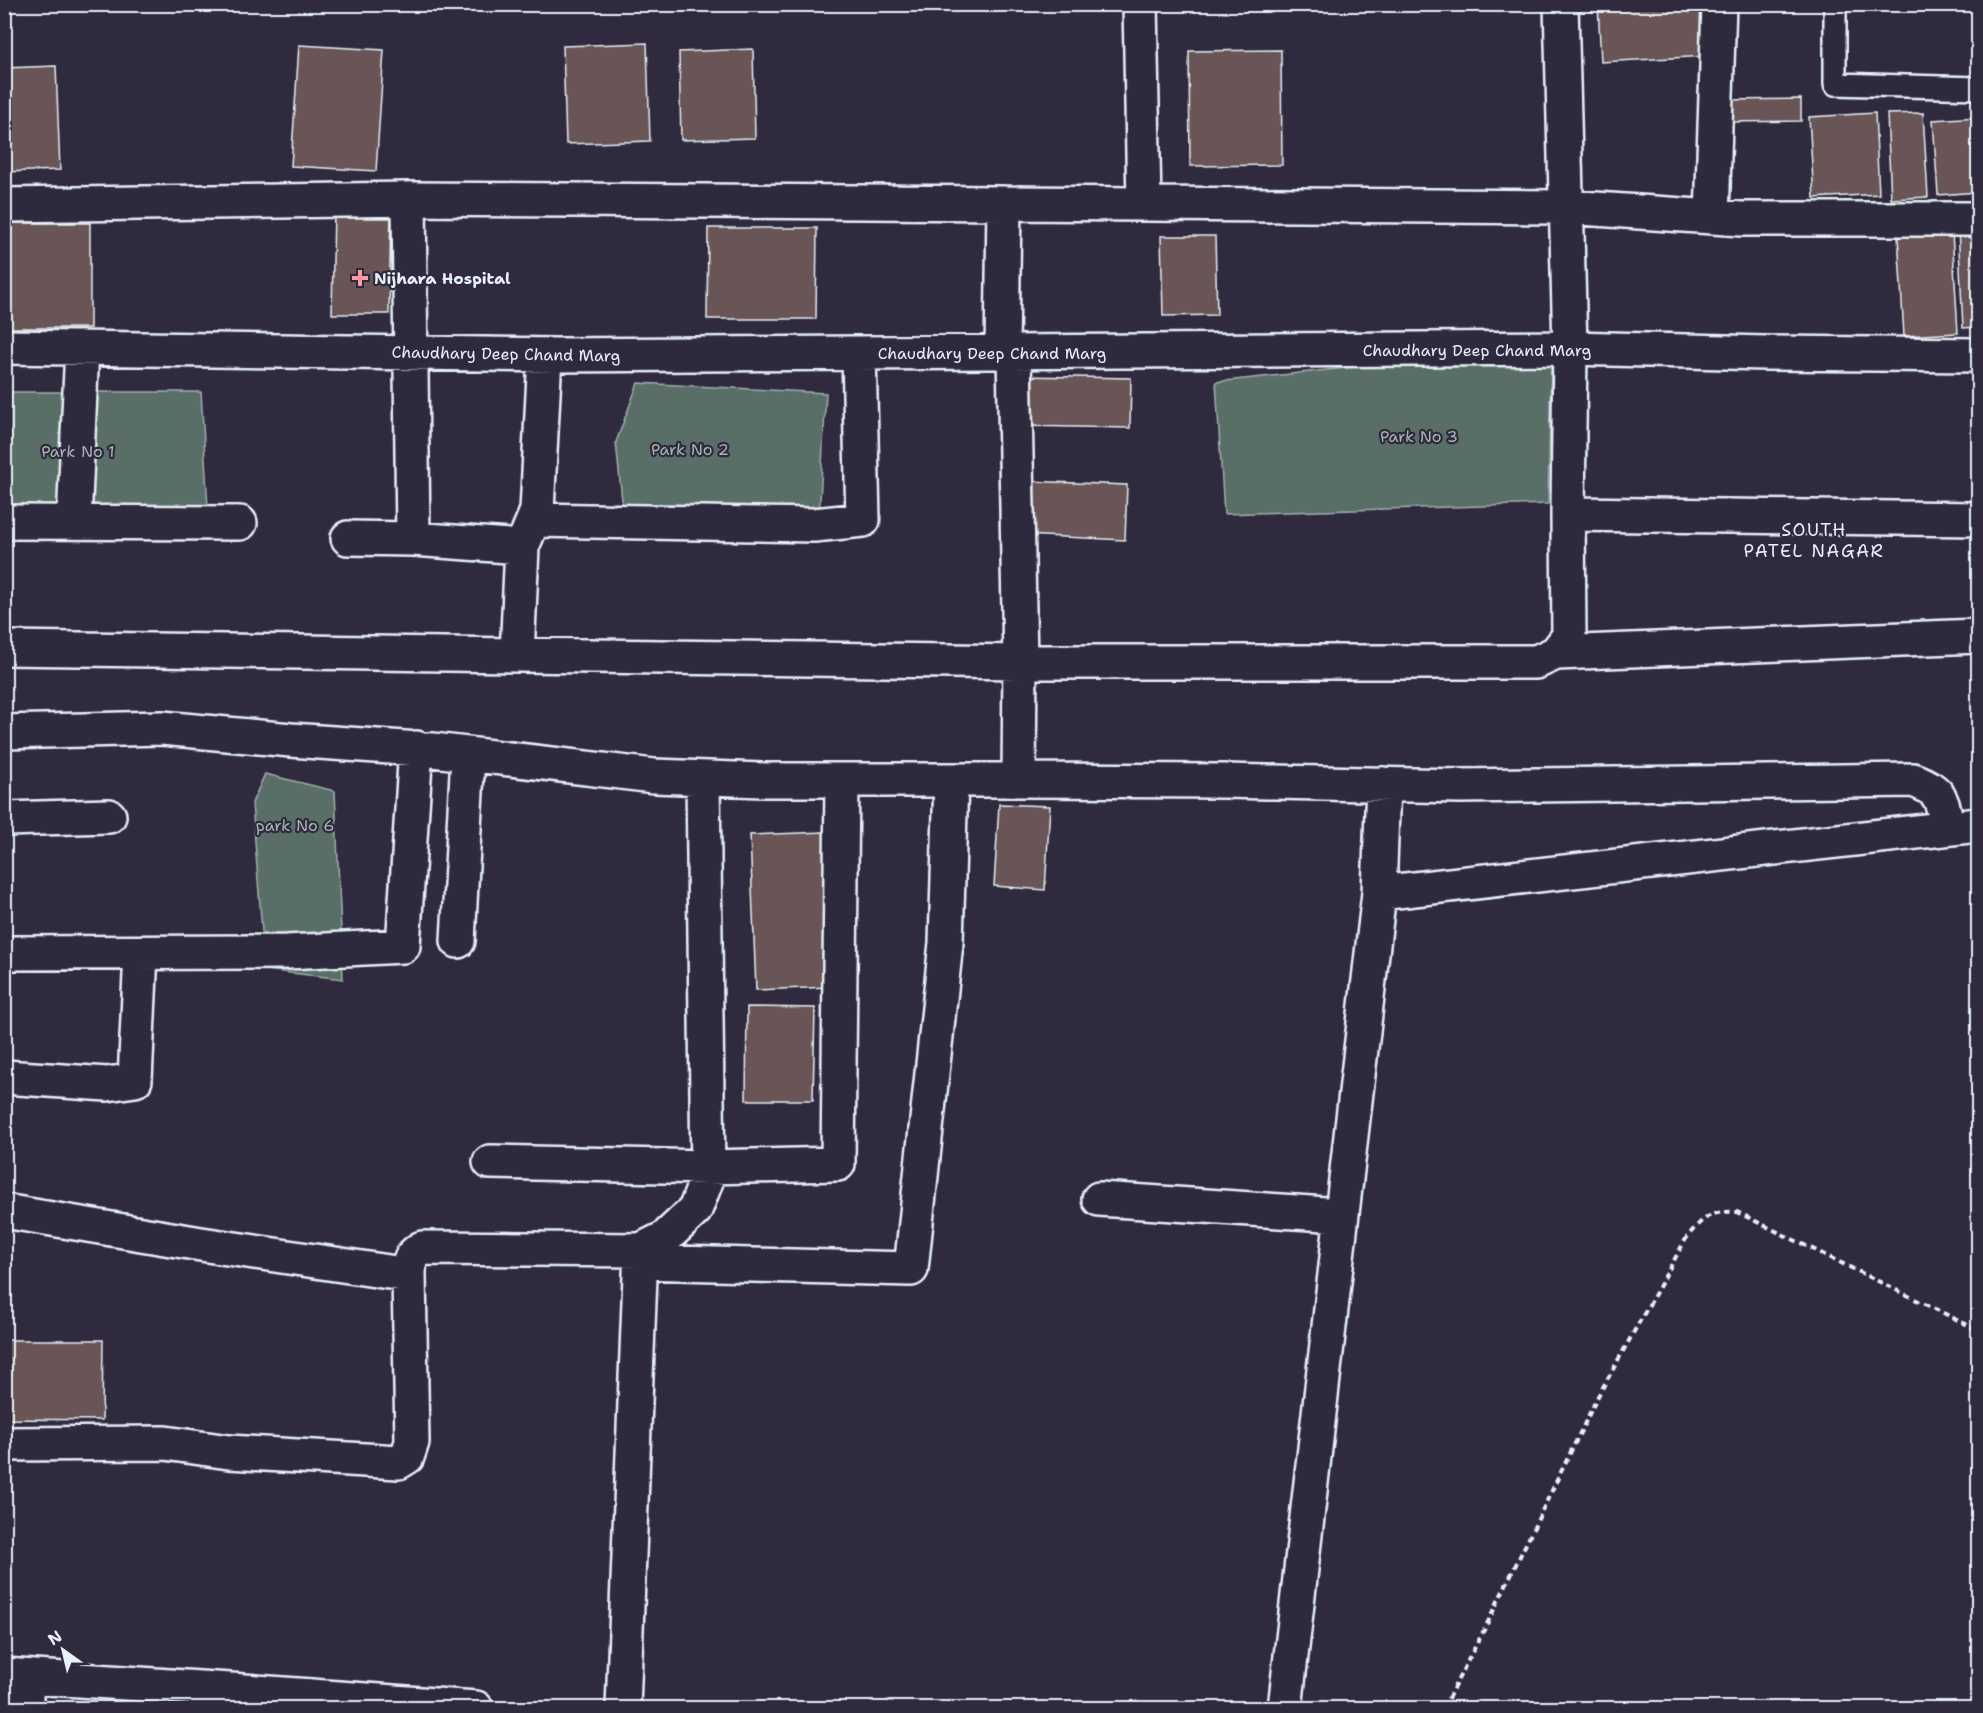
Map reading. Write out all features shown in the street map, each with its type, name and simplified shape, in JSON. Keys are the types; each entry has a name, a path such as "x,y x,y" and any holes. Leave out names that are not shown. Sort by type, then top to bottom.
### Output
{"street":[{"path":"1140,4 1144,204"},
{"path":"1556,653 1569,636 1570,348 1561,4"},
{"path":"1712,217 1719,4"},
{"path":"4,205 409,199 1004,203 1566,207 1742,219 1978,219"},
{"path":"409,199 413,539"},
{"path":"1004,203 1020,662 1018,780"},
{"name":"Chaudhary Deep Chand Marg","path":"4,347 545,355 1570,348 1978,355"},
{"path":"74,522 82,348"},
{"path":"348,538 413,539 528,533 814,525 863,520 860,354"},
{"path":"517,655 528,533 537,511 545,355"},
{"path":"1568,514 1978,519"},
{"path":"4,522 240,523"},
{"path":"4,648 1020,662 1536,662 1556,653 1978,636"},
{"path":"4,732 162,728 291,740 416,748 654,776 703,778 1223,781 1460,786 1913,780 1930,786 1963,826"},
{"path":"4,953 286,952 403,946 416,748"},
{"path":"458,941 468,754"},
{"path":"640,1256 665,1238 695,1210 708,1176 703,778"},
{"path":"490,1162 708,1167 838,1164 842,780"},
{"path":"4,1444 165,1443 229,1452 399,1462 407,1457 412,1442 409,1261 413,1253 422,1248 911,1269 946,943 951,780"},
{"path":"1285,1708 1379,893 1383,784"},
{"path":"4,819 109,816"},
{"path":"1379,893 1963,826"},
{"path":"4,1077 107,1084 135,1080 141,953"},
{"path":"1099,1199 1341,1215"},
{"path":"4,1211 201,1244 409,1275"},
{"path":"623,1708 640,1256"},
{"path":"19,1687 230,1690 476,1708"}],"lane":[{"path":"1835,4 1835,84 1978,88"}],"path":[{"path":"1443,1708 1484,1630 1598,1396 1687,1237 1702,1220 1720,1210 1737,1212 1978,1330"}],"green space":[{"name":"Park No 3","path":"1551,361 1548,504 1224,514 1216,382 1364,366"},
{"name":"Park No 2","path":"638,383 826,393 819,519 623,510 616,442"},
{"name":"Park No 1","path":"4,392 201,392 208,508 5,512"},
{"name":"park No 6","path":"265,774 335,791 343,979 265,970 252,803"}],"building":[{"path":"1598,4 1704,4 1707,56 1601,62"},
{"path":"647,43 650,141 566,144 563,46"},
{"path":"299,45 384,50 376,171 291,166"},
{"path":"753,49 755,138 681,140 679,52"},
{"path":"1281,50 1282,165 1190,166 1189,51"},
{"path":"56,66 60,170 4,172 4,68"},
{"path":"1801,99 1801,121 1725,122 1725,100"},
{"path":"1875,113 1879,194 1814,198 1809,117"},
{"path":"1923,113 1928,197 1891,199 1887,114"},
{"path":"1978,117 1978,192 1938,195 1933,120"},
{"path":"334,209 391,210 389,314 332,314"},
{"path":"4,223 90,223 90,328 4,328"},
{"path":"1978,227 1978,327 1963,328 1958,228"},
{"path":"708,228 817,228 816,319 707,319"},
{"path":"1952,232 1958,333 1904,336 1898,236"},
{"path":"1161,236 1215,236 1217,315 1163,316"},
{"path":"1021,376 1131,378 1130,428 1020,426"},
{"path":"1025,481 1127,485 1125,540 1023,535"},
{"path":"999,804 1050,806 1045,890 994,886"},
{"path":"825,832 830,987 756,990 750,835"},
{"path":"747,1007 815,1008 813,1100 746,1100"},
{"path":"6,1340 103,1340 102,1420 5,1419"}],"place":[{"name":"Nijhara Hospital","path":"360,278"}],"district":[{"name":"SOUTH PATEL NAGAR","path":"1814,540"}]}
